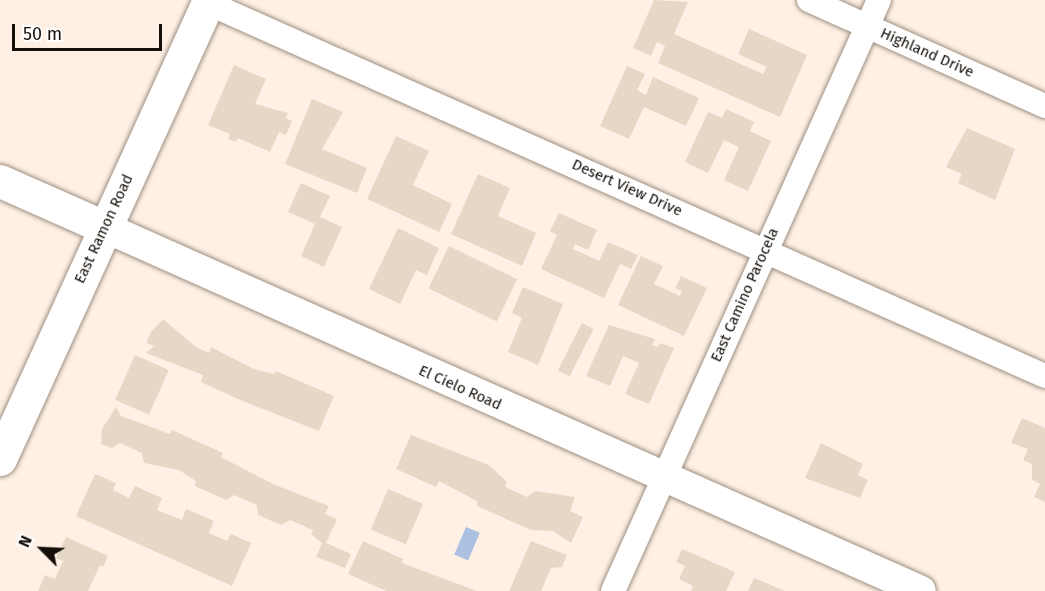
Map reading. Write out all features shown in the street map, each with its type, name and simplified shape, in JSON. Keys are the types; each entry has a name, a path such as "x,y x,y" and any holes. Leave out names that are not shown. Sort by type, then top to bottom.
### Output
{"main road":[{"name":"East Ramon Road","path":"0,459 208,1"},
{"name":"El Cielo Road","path":"0,181 104,227"}],"street":[{"name":"Highland Drive","path":"809,0 1045,106"},
{"name":"East Camino Parocela","path":"612,591 879,0"},
{"name":"Desert View Drive","path":"208,1 765,248 1045,376"},
{"name":"El Cielo Road","path":"104,227 664,480 921,591"}],"water":[{"path":"466,527 480,533 468,560 454,555"}],"building":[{"path":"654,0 688,2 674,34 763,74 767,67 738,54 749,29 807,55 780,117 658,63 665,46 657,42 651,56 633,48"},
{"path":"234,65 266,79 255,104 288,113 286,118 292,121 286,135 279,132 270,152 238,138 236,142 228,139 230,134 208,125"},
{"path":"627,66 645,74 637,90 646,95 653,77 699,98 686,126 644,107 629,139 600,126"},
{"path":"312,99 343,112 322,149 367,168 357,193 285,164"},
{"path":"726,109 754,122 750,131 771,141 748,191 724,180 739,147 724,140 708,173 685,162 708,112 722,118"},
{"path":"967,128 1015,149 995,200 958,183 962,174 946,167"},
{"path":"396,136 429,151 413,185 452,204 439,232 367,199"},
{"path":"478,174 510,188 498,216 536,233 522,266 451,234"},
{"path":"301,183 330,196 320,217 342,227 324,267 301,256 315,224 288,212"},
{"path":"559,213 597,230 588,250 575,244 573,249 599,261 608,242 638,255 631,269 620,264 604,298 541,269 557,235 550,231"},
{"path":"398,228 439,248 427,275 416,270 400,304 369,289"},
{"path":"449,246 517,279 497,322 428,288"},
{"path":"641,256 663,266 654,284 680,296 682,291 675,288 681,276 707,288 684,336 618,305"},
{"path":"523,287 563,304 538,365 508,352 522,318 512,313"},
{"path":"163,319 196,347 209,353 211,347 254,369 274,374 276,371 334,396 319,431 240,400 201,382 203,375 146,353 154,346 146,343 151,332"},
{"path":"582,323 594,329 570,376 558,370"},
{"path":"609,325 655,339 652,345 658,347 660,343 674,348 649,404 625,394 639,363 623,356 610,386 586,376"},
{"path":"135,355 169,370 149,415 115,400"},
{"path":"116,407 121,416 170,434 172,430 223,453 221,457 273,484 329,506 325,514 337,519 326,543 351,554 345,568 316,557 322,543 311,534 313,530 290,520 281,525 258,515 257,505 234,495 226,500 195,486 196,481 179,470 144,463 142,453 120,443 112,448 101,444 102,429"},
{"path":"1022,418 1045,428 1045,502 1034,497 1040,484 1032,480 1032,464 1023,460 1028,449 1011,443"},
{"path":"411,435 489,465 507,482 505,487 527,497 535,491 575,497 570,511 583,517 571,543 553,531 531,530 477,506 477,501 439,481 436,487 396,469"},
{"path":"821,443 863,464 858,475 868,480 860,498 805,478"},
{"path":"95,474 116,483 113,490 129,498 135,486 162,498 157,510 182,520 186,509 214,521 209,533 227,541 231,534 251,543 232,586 76,516"},
{"path":"388,489 423,504 406,544 371,530"},
{"path":"66,537 108,556 103,567 100,565 88,591 38,591 45,575 55,579 63,561 56,558"},
{"path":"363,541 403,559 402,563 477,591 386,591 348,574"},
{"path":"531,541 567,555 562,567 551,568 541,591 509,591"},
{"path":"682,549 735,572 726,591 691,591 693,586 679,579 685,566 676,562"},
{"path":"754,578 785,591 748,591"}]}
